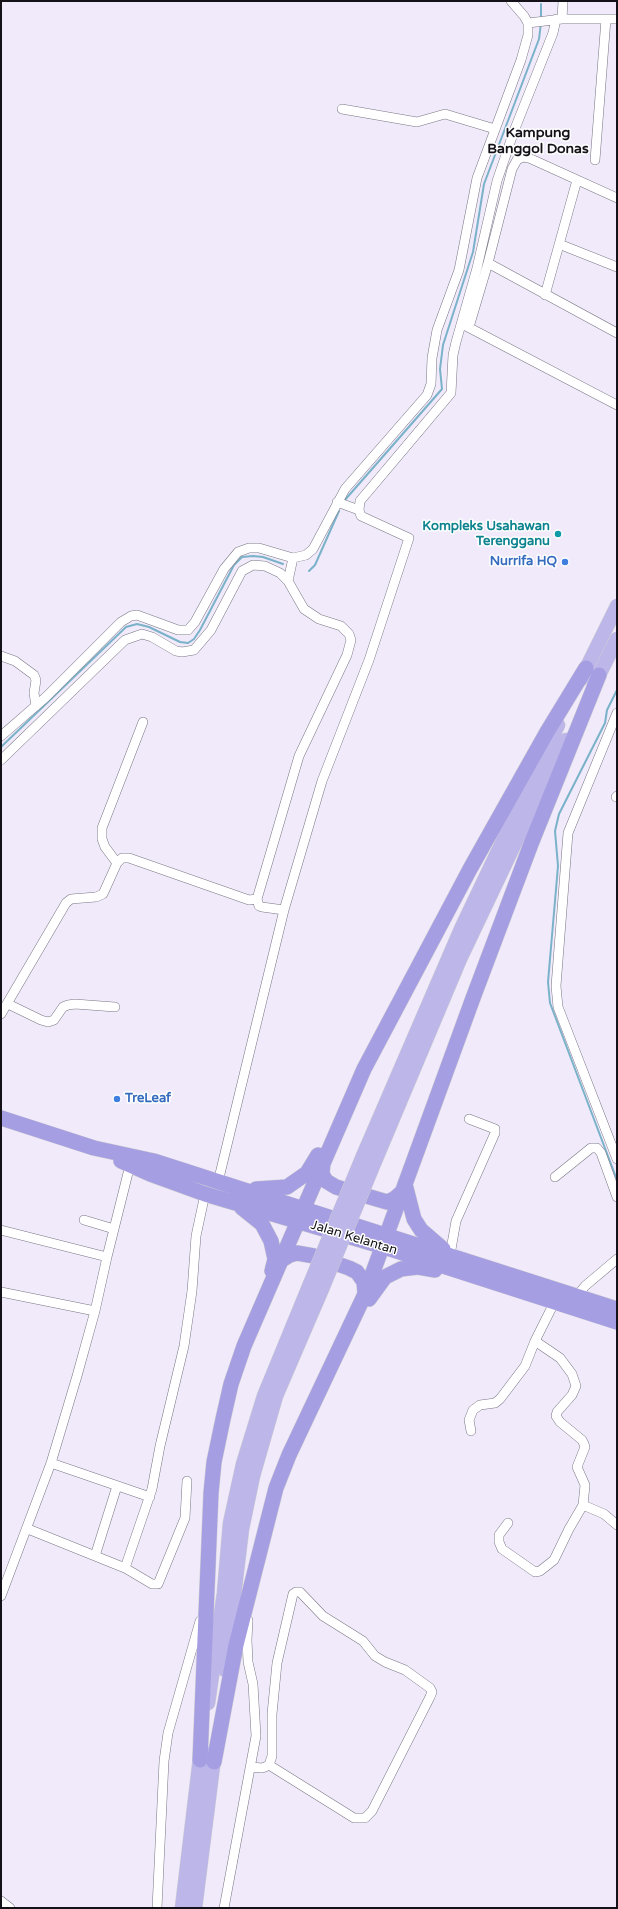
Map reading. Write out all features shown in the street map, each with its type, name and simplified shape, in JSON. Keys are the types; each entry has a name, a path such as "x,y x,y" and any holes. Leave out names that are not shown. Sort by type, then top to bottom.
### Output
{"highway":[{"path":"207,1761 206,1634 208,1546 214,1462 223,1418 244,1346 302,1215 350,1100 438,928 543,739 592,671"},
{"path":"207,1761 276,1488 289,1454 365,1294 383,1240 528,851 592,671"},
{"path":"241,1189 269,1190 287,1187 307,1173 314,1164 333,1123 350,1100"},
{"name":"Jalan Kelantan","path":"1,1118 94,1148 154,1162 241,1189 302,1215"},
{"name":"Jalan Kelantan","path":"94,1148 130,1165 211,1196 302,1215 383,1240 450,1255 617,1309"},
{"path":"323,1162 322,1174 326,1181 336,1187 387,1202 394,1199 403,1189"},
{"path":"403,1189 411,1212 421,1230 450,1255"},
{"path":"211,1196 245,1209 262,1224 271,1241 276,1259 262,1307"},
{"name":"Jalan Kelantan","path":"383,1240 470,1275 617,1322"},
{"path":"282,1260 297,1253 314,1256 349,1268 357,1272 364,1282 365,1294"},
{"path":"353,1322 385,1277 401,1269 418,1267 470,1275"}],"main road":[{"path":"195,1908 207,1761 230,1524 242,1472 264,1396 316,1286 369,1159 461,929 592,671 617,606"},
{"path":"592,671 617,639"},
{"path":"182,1908 207,1761"}],"street":[{"path":"511,1 530,23"},
{"path":"530,23 560,13 617,19"},
{"path":"465,325 500,170 560,13"},
{"path":"595,160 606,19"},
{"path":"1,736 36,706 121,622 130,616 137,615 178,630 188,630 195,622 224,569 238,552 249,548 259,548 293,558 306,555 312,549 345,489 427,395 431,384 432,358 437,330 459,270 477,178 521,60 530,23"},
{"path":"342,109 417,122 445,114 495,130"},
{"path":"218,1182 281,910 322,781 369,660 409,538 362,516 359,510 360,501 451,393 454,355 488,263 512,170 517,160 529,158 617,198"},
{"path":"545,295 577,180"},
{"path":"559,244 617,267"},
{"path":"488,263 617,333"},
{"path":"465,325 617,405"},
{"path":"337,502 359,510"},
{"path":"288,581 293,558"},
{"path":"1,760 124,640 142,634 152,637 182,652 194,650 211,630 242,571 248,567 265,566 280,573 288,581 304,609 319,619 341,626 349,634 351,640 347,655 299,756 259,903"},
{"path":"2,656 15,661 35,677 34,693 36,706"},
{"path":"617,713 568,834 556,986 558,1007 617,1159"},
{"path":"117,863 105,847 102,839 102,828 143,722"},
{"path":"1,1014 66,903 71,899 96,897 103,894 117,863 122,858 129,858 281,910"},
{"path":"8,1004 48,1022 54,1020 62,1007 68,1005 75,1004 115,1007"},
{"path":"450,1255 456,1221 495,1132 495,1129 469,1119"},
{"path":"555,1177 591,1148 597,1148 601,1153 617,1197"},
{"path":"1,1596 28,1529 51,1463 95,1311 130,1165"},
{"path":"125,1568 150,1497 186,1333 192,1291 196,1236 211,1196"},
{"path":"84,1220 114,1229"},
{"path":"1,1230 107,1257"},
{"path":"577,1296 585,1286 617,1259"},
{"path":"1,1292 95,1311"},
{"path":"472,1431 469,1420 473,1410 480,1405 495,1403 500,1399 524,1366 554,1303"},
{"path":"508,1523 499,1535 499,1542 502,1549 535,1572 540,1572 554,1560 569,1529 584,1505 585,1485 577,1467 585,1447 582,1440 560,1422 556,1416 557,1412 572,1395 576,1386 572,1374 560,1358 535,1341"},
{"path":"51,1463 150,1497"},
{"path":"28,1529 125,1568 155,1585 161,1582 185,1518 187,1481"},
{"path":"95,1556 117,1486"},
{"path":"584,1505 604,1514 617,1526"},
{"path":"157,1908 164,1761 174,1709 200,1625 208,1546"},
{"path":"251,1767 262,1768 269,1765 272,1756 272,1714 276,1663 293,1594 296,1592 300,1592 323,1616 363,1641 375,1656 385,1662 405,1670 430,1688 432,1692 372,1811 365,1818 354,1818 269,1765"},
{"path":"224,1908 256,1736 253,1684 248,1662 247,1640 249,1593"},
{"path":"1,1901 10,1908"}],"waterway":[{"path":"541,4 541,19"},
{"path":"344,501 442,389 440,369 443,345 473,252 484,184 539,39 541,23"},
{"path":"309,571 315,565 339,511"},
{"path":"1,747 126,627 137,624 149,627 180,642 188,643 194,639 200,630 234,565 242,557 263,557 283,564"},
{"path":"617,690 607,710 605,723 559,814 555,831 558,866 548,982 550,1003 617,1180"}],"place":[{"name":"Kompleks Usahawan Terengganu","path":"558,534"},
{"name":"Nurrifa HQ","path":"565,562"},
{"name":"TreLeaf","path":"117,1099"}],"district":[{"name":"Kampung Banggol Donas","path":"538,142"}]}
